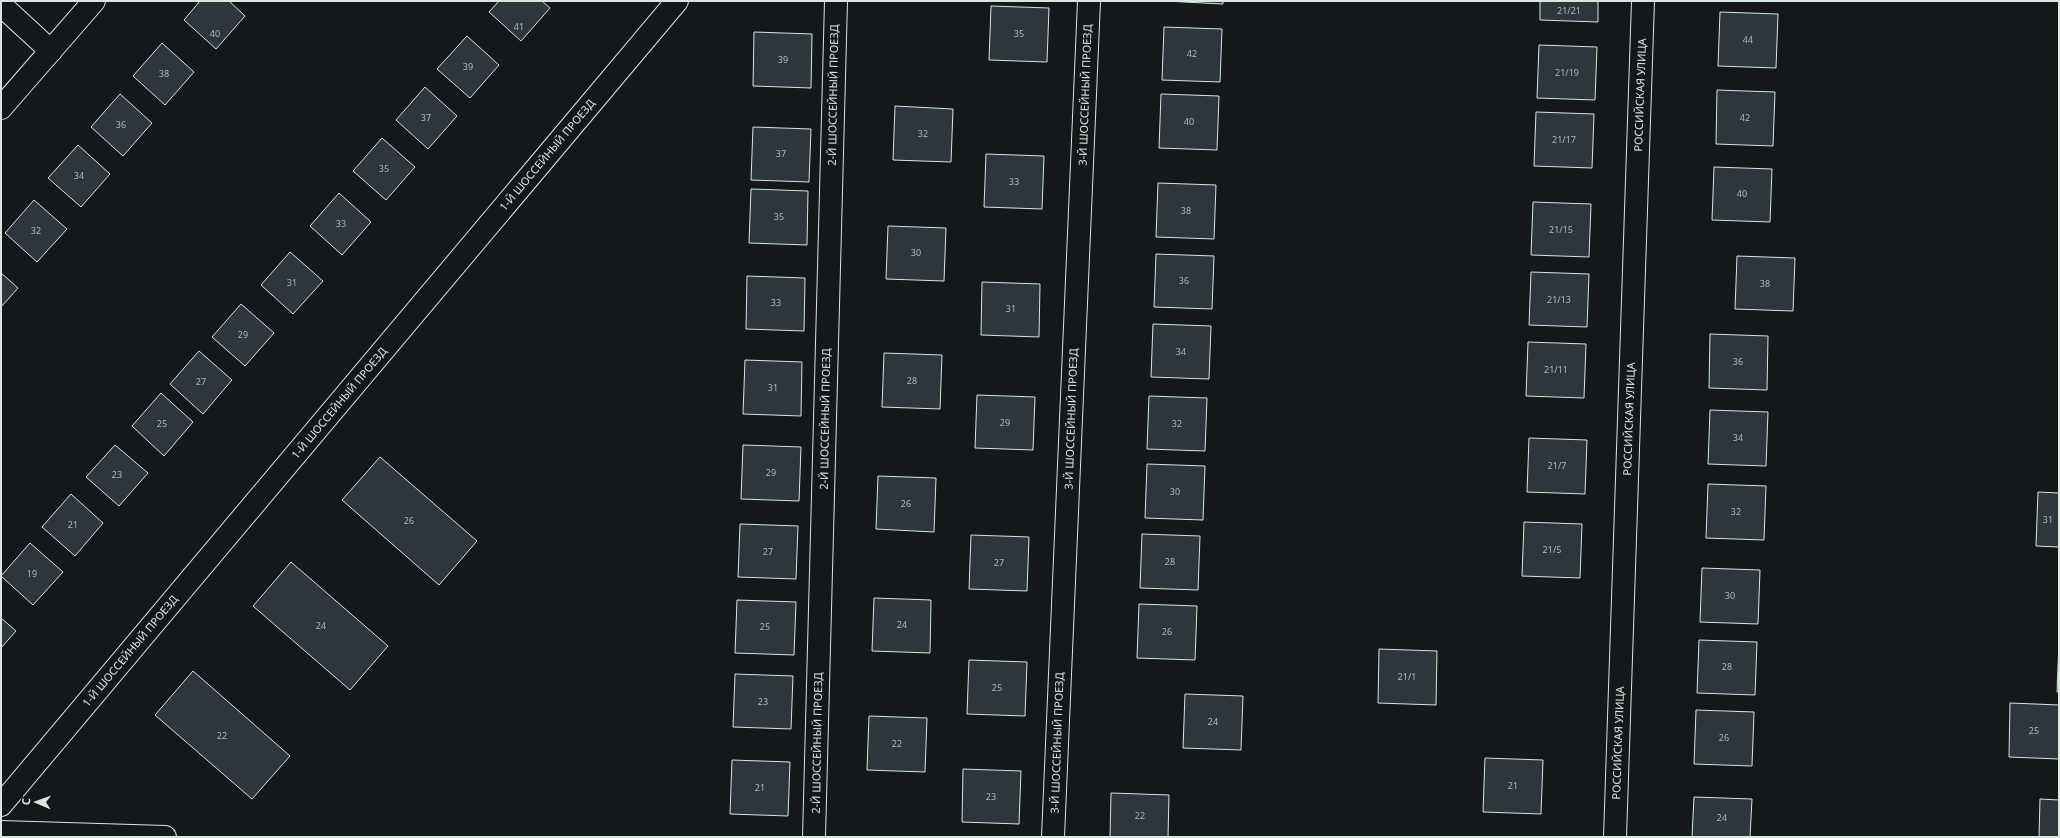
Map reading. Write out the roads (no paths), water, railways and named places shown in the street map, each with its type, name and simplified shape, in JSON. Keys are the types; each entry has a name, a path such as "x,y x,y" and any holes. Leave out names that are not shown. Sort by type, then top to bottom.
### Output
{"street":[{"path":"1,108 94,1"},
{"name":"1-Й ШОССЕЙНЫЙ ПРОЕЗД","path":"1,806 677,1"},
{"name":"2-Й ШОССЕЙНЫЙ ПРОЕЗД","path":"814,837 836,1"},
{"name":"3-Й ШОССЕЙНЫЙ ПРОЕЗД","path":"1053,837 1089,1"},
{"name":"РОССИЙСКАЯ УЛИЦА","path":"1614,837 1643,1"},
{"path":"1,6 51,51"},
{"path":"1,832 165,837"}]}
